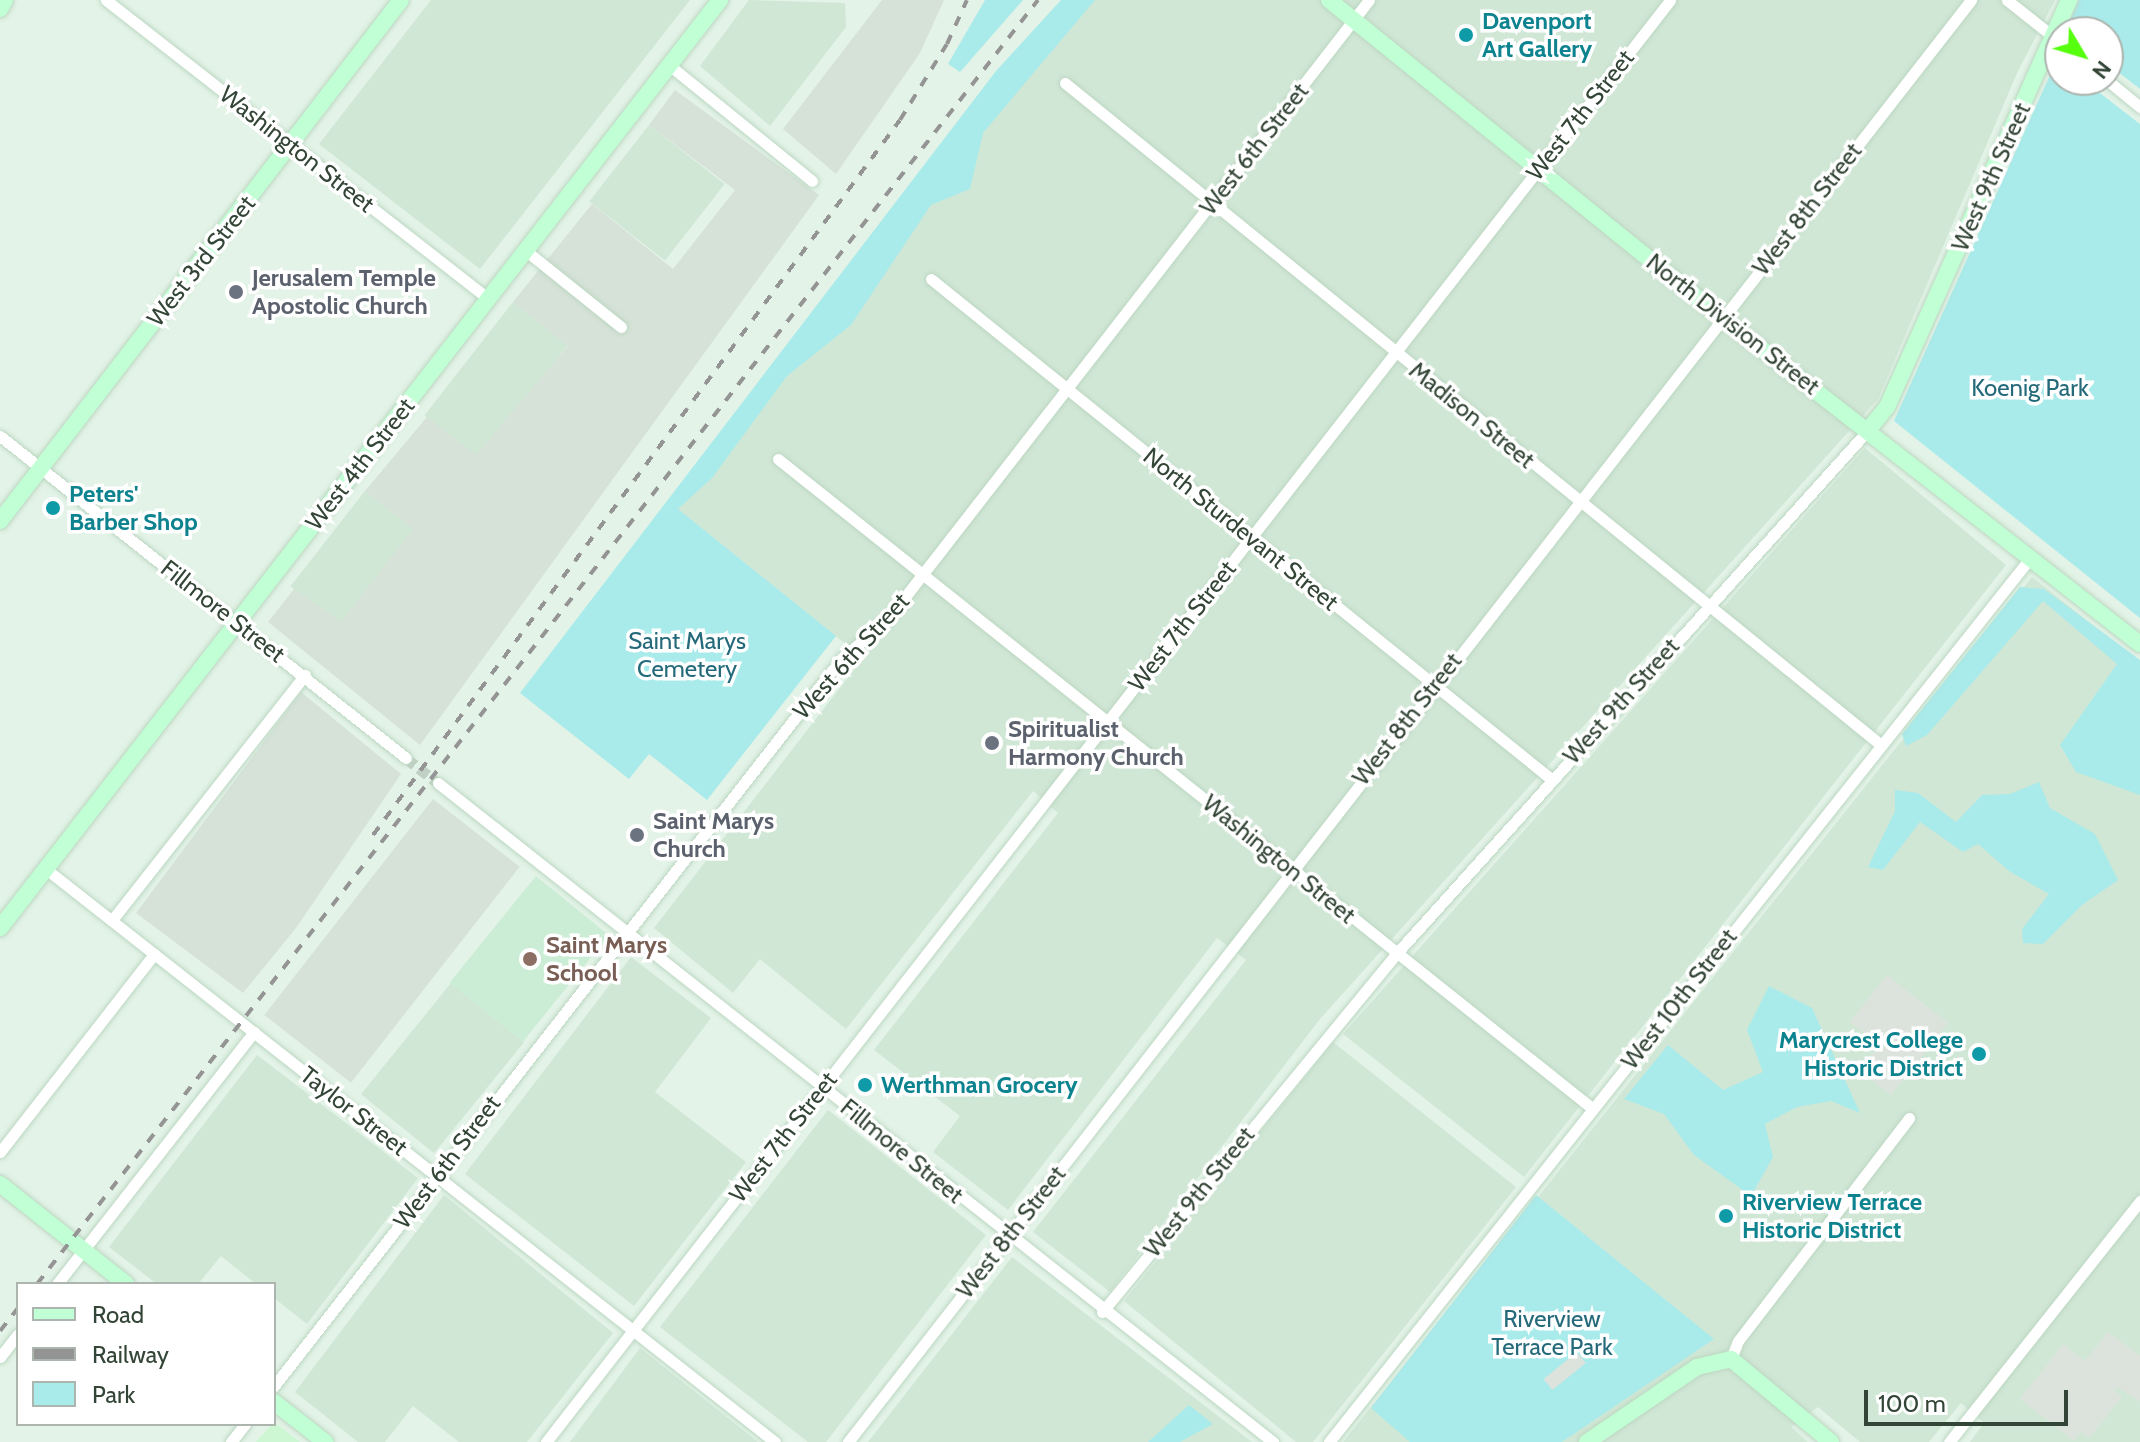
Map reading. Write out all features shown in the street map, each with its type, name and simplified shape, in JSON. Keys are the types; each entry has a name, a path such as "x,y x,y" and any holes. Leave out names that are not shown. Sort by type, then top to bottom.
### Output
{"main road":[{"path":"0,9 5,0"},
{"name":"West 3rd Street","path":"0,521 401,0"},
{"name":"West 4th Street","path":"0,928 720,0"},
{"name":"North Division Street","path":"1329,0 1722,318 1869,429 2140,644"},
{"name":"West 9th Street","path":"1869,429 1887,407 2044,65"},
{"path":"0,1184 124,1282"},
{"path":"1587,1442 1697,1367 1731,1359 1831,1442"},
{"path":"276,1404 325,1442"}],"street":[{"name":"Washington Street","path":"106,0 488,298"},
{"name":"West 6th Street","path":"276,1383 841,659 887,620 1369,0"},
{"name":"West 7th Street","path":"546,1442 1393,351 1670,0"},
{"name":"West 8th Street","path":"848,1442 1290,868 1971,0"},
{"path":"2007,0 2044,29"},
{"path":"669,65 812,181"},
{"name":"Madison Street","path":"1065,83 1881,745"},
{"path":"2124,94 2140,107"},
{"path":"525,250 621,327"},
{"name":"North Sturdevant Street","path":"931,279 1551,779"},
{"name":"West 9th Street","path":"1102,1312 1396,954 1869,429"},
{"name":"Fillmore Street","path":"0,436 406,758"},
{"name":"Washington Street","path":"778,459 1593,1109"},
{"name":"West 10th Street","path":"1329,1442 2031,557"},
{"path":"112,920 305,675"},
{"name":"Fillmore Street","path":"438,783 1102,1312 1273,1442"},
{"name":"Taylor Street","path":"46,869 775,1442"},
{"path":"0,1152 154,954"},
{"path":"59,1282 254,1032"},
{"path":"1731,1359 1738,1341 1909,1118"},
{"path":"1949,1442 2140,1201"},
{"path":"0,1357 16,1337"},
{"path":"231,1442 243,1426"}],"shaded area":[{"path":"431,0 690,0 480,269 319,144"},
{"path":"749,0 845,3 846,27 770,126 700,66"},
{"path":"882,0 944,0 920,53 836,174 783,129"},
{"path":"1085,0 2055,0 2018,71 1878,399 1320,1019 1110,1292 1033,1232 1246,960 1217,938 1008,1210 933,1152 960,1116 874,1050 1058,813 1033,791 846,1029 760,959 733,993 654,928 863,658 670,503"},
{"path":"675,90 819,195 420,745 268,622 294,589 341,622 413,529 365,491 427,417 476,455 568,346 513,302 592,204 673,269 735,190 649,125"},
{"path":"649,125 725,184 665,261 589,201"},
{"path":"513,302 568,345 480,459 424,415"},
{"path":"1865,448 2006,565 1524,1177 1343,1034"},
{"path":"365,491 414,529 339,625 291,586"},
{"path":"2032,577 2140,662 2140,1442 1970,1442 1984,1423 1961,1403 1929,1442 1860,1442 1818,1407 1791,1427 1808,1442 1343,1442"},
{"path":"301,692 401,774 296,928 243,993 136,913"},
{"path":"433,799 520,867 351,1083 264,1015"},
{"name":"Saint Marys School","path":"536,876 609,935 523,1042 450,982"},
{"path":"631,957 711,1018 655,1092 746,1162 634,1306 465,1174"},
{"path":"1887,975 1948,1023 1891,1095 1859,1070 1879,1045 1850,1022"},
{"path":"451,983 524,1042 434,1153 361,1094"},
{"path":"1333,1042 1516,1187 1313,1442 1296,1442 1124,1301"},
{"path":"257,1055 418,1178 307,1324 276,1300 276,1282 254,1282 221,1256 200,1282 154,1282 109,1247"},
{"path":"828,1110 986,1235 826,1442 808,1442 660,1327"},
{"path":"444,1195 613,1333 527,1442 459,1442 413,1406 385,1442 358,1442 295,1392"},
{"path":"1012,1257 1252,1442 868,1442"},
{"path":"2108,1332 2140,1356 2140,1401 2117,1387 2114,1391 2122,1397 2089,1438 2081,1432 2074,1441 2020,1399 2063,1344 2085,1361"},
{"path":"640,1348 758,1442 570,1442"},
{"path":"1577,1352 1586,1363 1552,1390 1544,1379"},
{"path":"276,1424 300,1442 256,1442"}],"green space":[{"path":"985,0 1023,0 960,72 948,64"},
{"name":"Saint Marys Cemetery","path":"1061,0 1095,0 983,133 970,189 931,205 851,325 787,376 712,478 678,509 836,636 707,800 649,754 629,779 520,693 996,71"},
{"path":"2079,0 2140,0 2140,89 2124,76 2124,16 2072,16"},
{"name":"Koenig Park","path":"2044,88 2044,96 2104,96 2140,124 2140,618 1894,421"},
{"path":"2020,587 2044,589 2140,660 2140,795 2076,772 2060,745 2117,664 2043,601 1927,735 1906,746 1902,734"},
{"path":"2039,782 2050,808 2095,834 2118,880 2082,905 2043,944 2023,943 2022,929 2049,894 2009,871 1978,844 1963,852 1920,822 1883,870 1868,867 1895,811 1895,790 1918,793 1956,822 1982,795 2010,794"},
{"path":"1769,986 1812,1008 1860,1113 1831,1101 1797,1107 1765,1124 1773,1157 1751,1196 1694,1155 1664,1114 1624,1099 1668,1045 1723,1090 1763,1072 1747,1030"},
{"name":"Riverview Terrace Park","path":"1536,1195 1714,1339 1562,1442 1410,1442 1371,1408"},
{"path":"1189,1405 1213,1424 1180,1442 1148,1442"}],"tunnel":[{"path":"406,758 438,783"}],"railway":[{"path":"373,835 900,120 947,44 967,0"},
{"path":"39,1282 1038,0"},
{"path":"0,1331 16,1311"}],"place":[{"name":"Davenport Art Gallery","path":"1466,35"},
{"name":"Jerusalem Temple Apostolic Church","path":"236,292"},
{"name":"Peters' Barber Shop","path":"53,508"},
{"name":"Spiritualist Harmony Church","path":"992,743"},
{"name":"Saint Marys Church","path":"637,835"},
{"name":"Saint Marys School","path":"530,959"},
{"name":"Marycrest College Historic District","path":"1979,1054"},
{"name":"Werthman Grocery","path":"865,1085"},
{"name":"Riverview Terrace Historic District","path":"1726,1216"}]}
